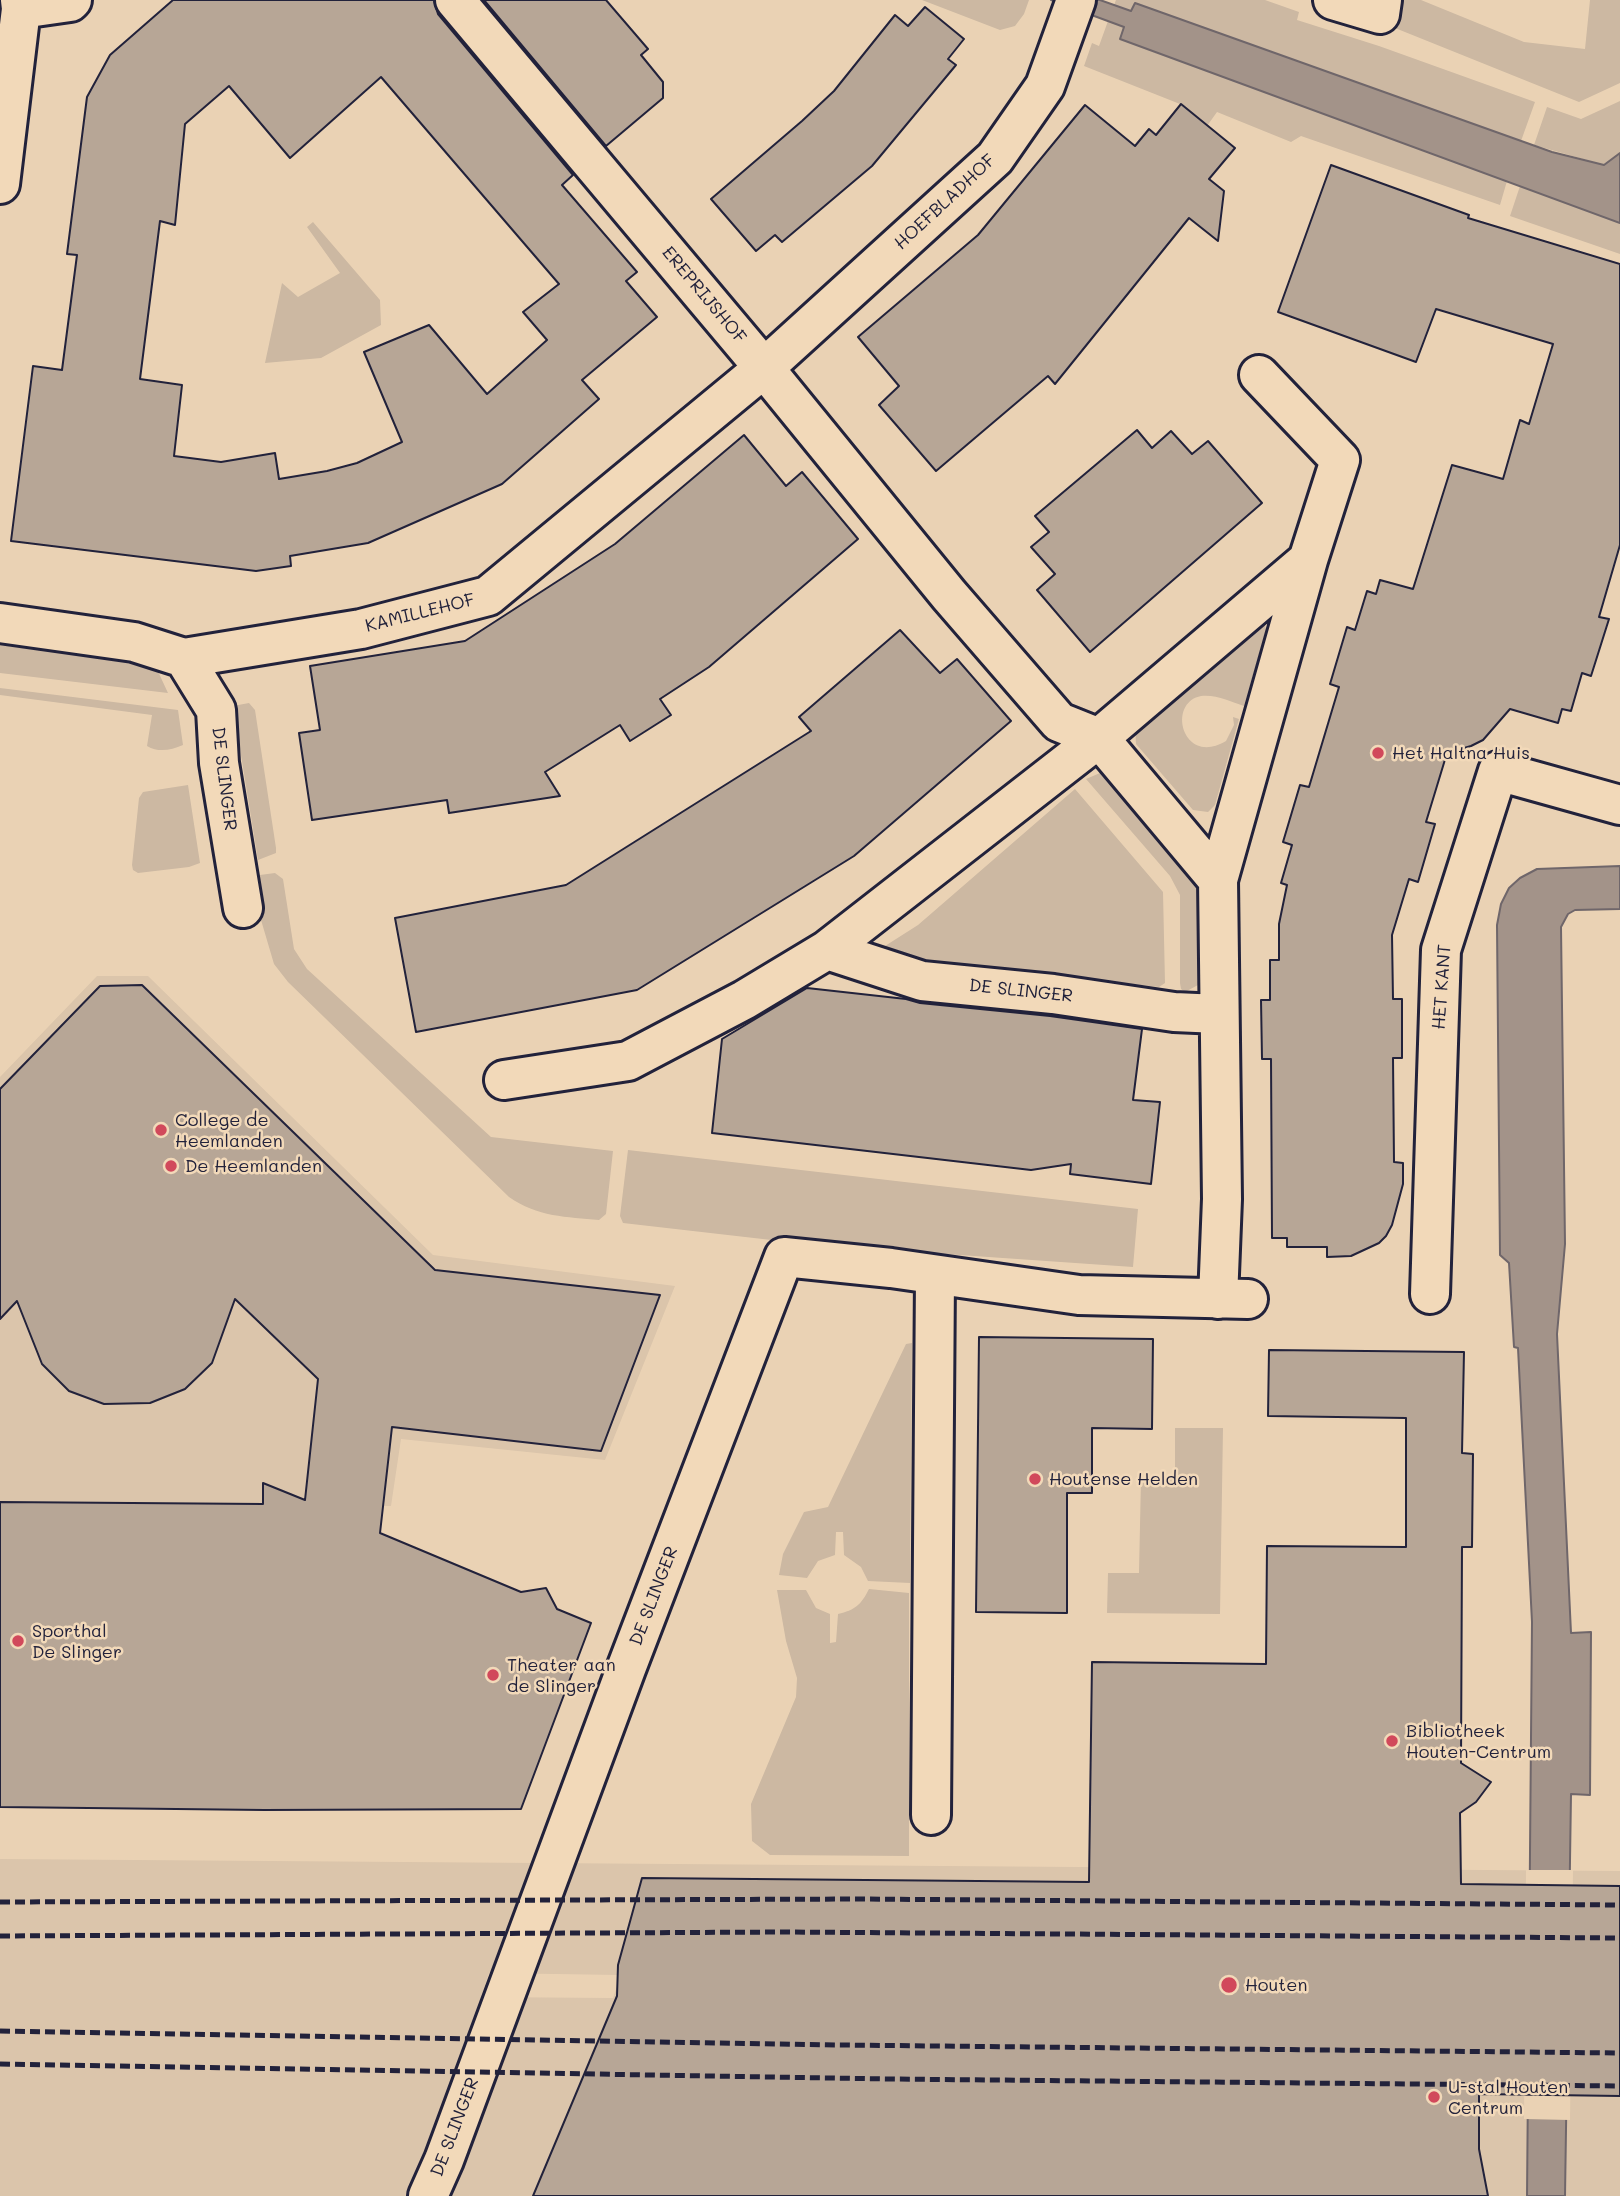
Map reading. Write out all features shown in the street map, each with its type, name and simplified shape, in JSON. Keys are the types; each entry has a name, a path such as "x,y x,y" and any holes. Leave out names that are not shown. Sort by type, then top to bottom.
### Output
{"street":[{"path":"0,184 21,5 72,0"},
{"name":"EREPRIJSHOF","path":"455,0 622,196 948,595 1059,722 1099,738"},
{"name":"HOEFBLADHOF","path":"764,368 995,158 1045,86 1076,0"},
{"path":"1333,0 1380,14 1382,0"},
{"name":"KAMILLEHOF","path":"0,623 134,642 184,658 360,629 488,596 764,368"},
{"name":"DE SLINGER","path":"428,2196 449,2147 626,1669 784,1257 891,1268 1079,1295 1233,1299 1222,1199 1218,880 1308,560 1340,460 1259,375"},
{"path":"504,1080 628,1061 744,1000 827,950 1099,738 1308,560"},
{"name":"DE SLINGER","path":"184,658 216,710 219,763 243,908"},
{"path":"1099,738 1218,880"},
{"name":"HET KANT","path":"1430,1294 1441,950 1498,771 1620,805"},
{"name":"DE SLINGER","path":"827,950 922,981 1053,994 1174,1012 1219,1014"},
{"path":"931,1815 935,1276"}],"shaded area":[{"path":"922,0 1029,0 1024,14 1015,26 1000,30"},
{"path":"1051,0 1100,0 1131,11 1135,3 1552,152 1604,165 1620,153 1620,223 1120,39 1124,27"},
{"path":"1116,0 1265,0 1299,12 1297,20 1379,46 1535,102 1521,141 1135,3 1131,12 1114,5"},
{"path":"1399,0 1421,0 1524,42 1585,49 1590,0 1620,0 1620,83 1579,102 1395,28"},
{"path":"1108,21 1124,27 1121,39 1507,181 1500,205 1301,136 1291,142 1217,112 1207,126 1180,104 1084,66 1092,43 1099,46"},
{"path":"1620,101 1620,153 1604,165 1534,145 1547,107 1581,119"},
{"path":"1520,186 1620,223 1620,254 1510,216"},
{"path":"313,222 380,300 381,325 321,358 265,363 282,283 298,297 340,273 307,227"},
{"path":"1264,620 1266,630 1244,706 1218,697 1201,696 1190,701 1184,710 1184,731 1190,740 1199,746 1211,747 1226,741 1234,725 1233,717 1239,719 1215,805 1208,812 1193,810 1136,744 1135,727"},
{"path":"0,645 155,665 168,693 0,673"},
{"path":"0,688 178,710 183,745 165,750 147,746 152,715 0,695"},
{"path":"249,703 255,710 276,848 276,853 258,860 233,706"},
{"path":"1100,773 1110,775 1200,882 1202,978 1198,985 1185,992 1180,983 1180,895 1170,876 1086,779"},
{"path":"188,785 200,863 189,867 138,873 133,870 139,798 143,792"},
{"path":"1075,789 1163,892 1165,983 1159,987 893,958 885,946 918,925"},
{"path":"1620,866 1620,909 1575,910 1568,914 1561,927 1565,1244 1557,1334 1571,1633 1591,1632 1590,1795 1571,1794 1565,2196 1527,2196 1532,1622 1518,1348 1514,1347 1509,1263 1500,1255 1497,925 1501,904 1509,888 1537,869"},
{"path":"275,873 283,879 294,949 307,969 491,1137 613,1151 606,1214 599,1220 552,1215 530,1209 509,1197 288,982 274,964 256,903 261,898 260,875"},
{"name":"De Heemlanden","path":"97,976 148,976 433,1255 675,1286 605,1460 401,1439 391,1506 0,1502 0,1077"},
{"path":"628,1150 1138,1209 1133,1267 815,1245 623,1223 620,1216"},
{"path":"912,1343 910,1583 868,1581 861,1567 844,1555 843,1532 836,1532 835,1555 818,1561 807,1578 779,1575 783,1554 804,1512 828,1507 906,1344"},
{"path":"1175,1428 1223,1428 1220,1614 1107,1613 1108,1573 1139,1573 1141,1478 1175,1478"},
{"path":"869,1589 909,1593 909,1856 770,1855 752,1841 751,1804 796,1697 797,1678 786,1641 777,1590 806,1590 816,1608 830,1614 830,1643 836,1642 838,1614 857,1606"},
{"path":"0,1859 1620,1871 1620,2196 0,2196","holes":["489,1973 621,1975 613,1998 481,1997"]}],"pier":[{"path":"1526,1870 1573,1870 1570,2120 1524,2119"}],"building":[{"path":"173,0 434,0 438,14 573,175 562,185 637,272 626,281 657,317 582,380 599,399 502,484 368,543 290,556 291,566 256,571 11,541 33,366 62,370 77,255 67,254 87,97 110,55","holes":["381,77 559,284 523,312 547,340 487,394 429,325 364,352 402,442 357,463 327,471 279,479 275,453 221,462 174,456 182,385 140,379 160,221 175,225 185,124 229,86 290,158"]},
{"path":"484,0 606,0 648,49 641,55 663,82 663,98 606,146"},
{"path":"925,7 964,39 948,59 956,65 872,166 782,242 775,235 756,251 711,199 834,91 895,15 908,26"},
{"path":"1181,104 1235,148 1209,179 1224,191 1218,241 1189,218 1055,384 1048,376 936,471 879,405 899,386 858,337 978,235 1085,105 1135,146 1149,129 1156,135"},
{"name":"Het Haltna Huis","path":"1331,165 1469,215 1468,218 1620,264 1620,545 1599,617 1609,619 1591,676 1582,673 1571,711 1562,709 1558,723 1510,709 1483,740 1447,753 1426,822 1435,824 1418,882 1409,879 1392,935 1393,999 1402,999 1402,1058 1393,1058 1394,1162 1403,1163 1403,1184 1392,1225 1379,1243 1351,1256 1327,1257 1327,1247 1287,1247 1287,1238 1272,1238 1271,1059 1262,1059 1261,1000 1270,1000 1270,960 1279,960 1279,924 1287,885 1281,883 1292,845 1283,842 1300,785 1309,787 1339,687 1330,684 1347,627 1355,630 1367,591 1376,594 1380,580 1413,589 1452,465 1503,479 1520,420 1529,424 1553,344 1436,309 1416,362 1278,312"},
{"path":"1137,430 1152,448 1171,431 1192,454 1208,441 1262,503 1090,652 1037,590 1055,574 1031,547 1049,532 1035,516"},
{"path":"744,435 786,486 802,472 858,539 709,667 660,699 671,715 630,741 620,725 545,772 560,796 449,813 447,800 312,820 299,733 320,730 310,666 465,641 615,544"},
{"path":"900,630 940,673 957,659 1011,721 854,856 637,990 416,1032 395,918 566,885 811,731 799,717"},
{"path":"142,985 435,1270 660,1295 601,1451 392,1427 380,1533 521,1592 546,1588 557,1609 591,1623 521,1809 0,1807 0,1502 263,1504 263,1483 305,1500 318,1379 235,1299 212,1363 185,1389 150,1403 104,1404 69,1391 42,1364 17,1301 0,1319 0,1089 100,986"},
{"path":"807,988 1142,1029 1133,1100 1160,1102 1151,1184 1070,1174 1071,1164 1031,1170 712,1133 722,1039"},
{"name":"Houtense Helden","path":"979,1337 1153,1339 1152,1429 1092,1428 1092,1493 1067,1493 1067,1613 976,1612"},
{"path":"1269,1350 1464,1352 1462,1453 1473,1454 1472,1547 1462,1547 1461,1763 1491,1782 1476,1802 1460,1813 1461,1884 1620,1886 1620,2096 1479,2094 1479,2149 1488,2196 533,2196 617,1996 618,1965 642,1878 1089,1882 1092,1662 1266,1664 1267,1546 1406,1547 1406,1418 1268,1416"}],"railway":[{"path":"0,1902 861,1899 1620,1905"},
{"path":"0,1936 786,1932 1620,1938"},
{"path":"0,2031 839,2045 1620,2053"},
{"path":"0,2064 889,2079 1620,2086"}],"place":[{"name":"Het Haltna Huis","path":"1378,753"},
{"name":"College de Heemlanden","path":"161,1130"},
{"name":"De Heemlanden","path":"171,1166"},
{"name":"Houtense Helden","path":"1035,1479"},
{"name":"Sporthal De Slinger","path":"18,1641"},
{"name":"Theater aan de Slinger","path":"493,1675"},
{"name":"Bibliotheek Houten-Centrum","path":"1392,1741"},
{"name":"Houten","path":"1229,1985"},
{"name":"U-stal Houten Centrum","path":"1434,2097"}]}
